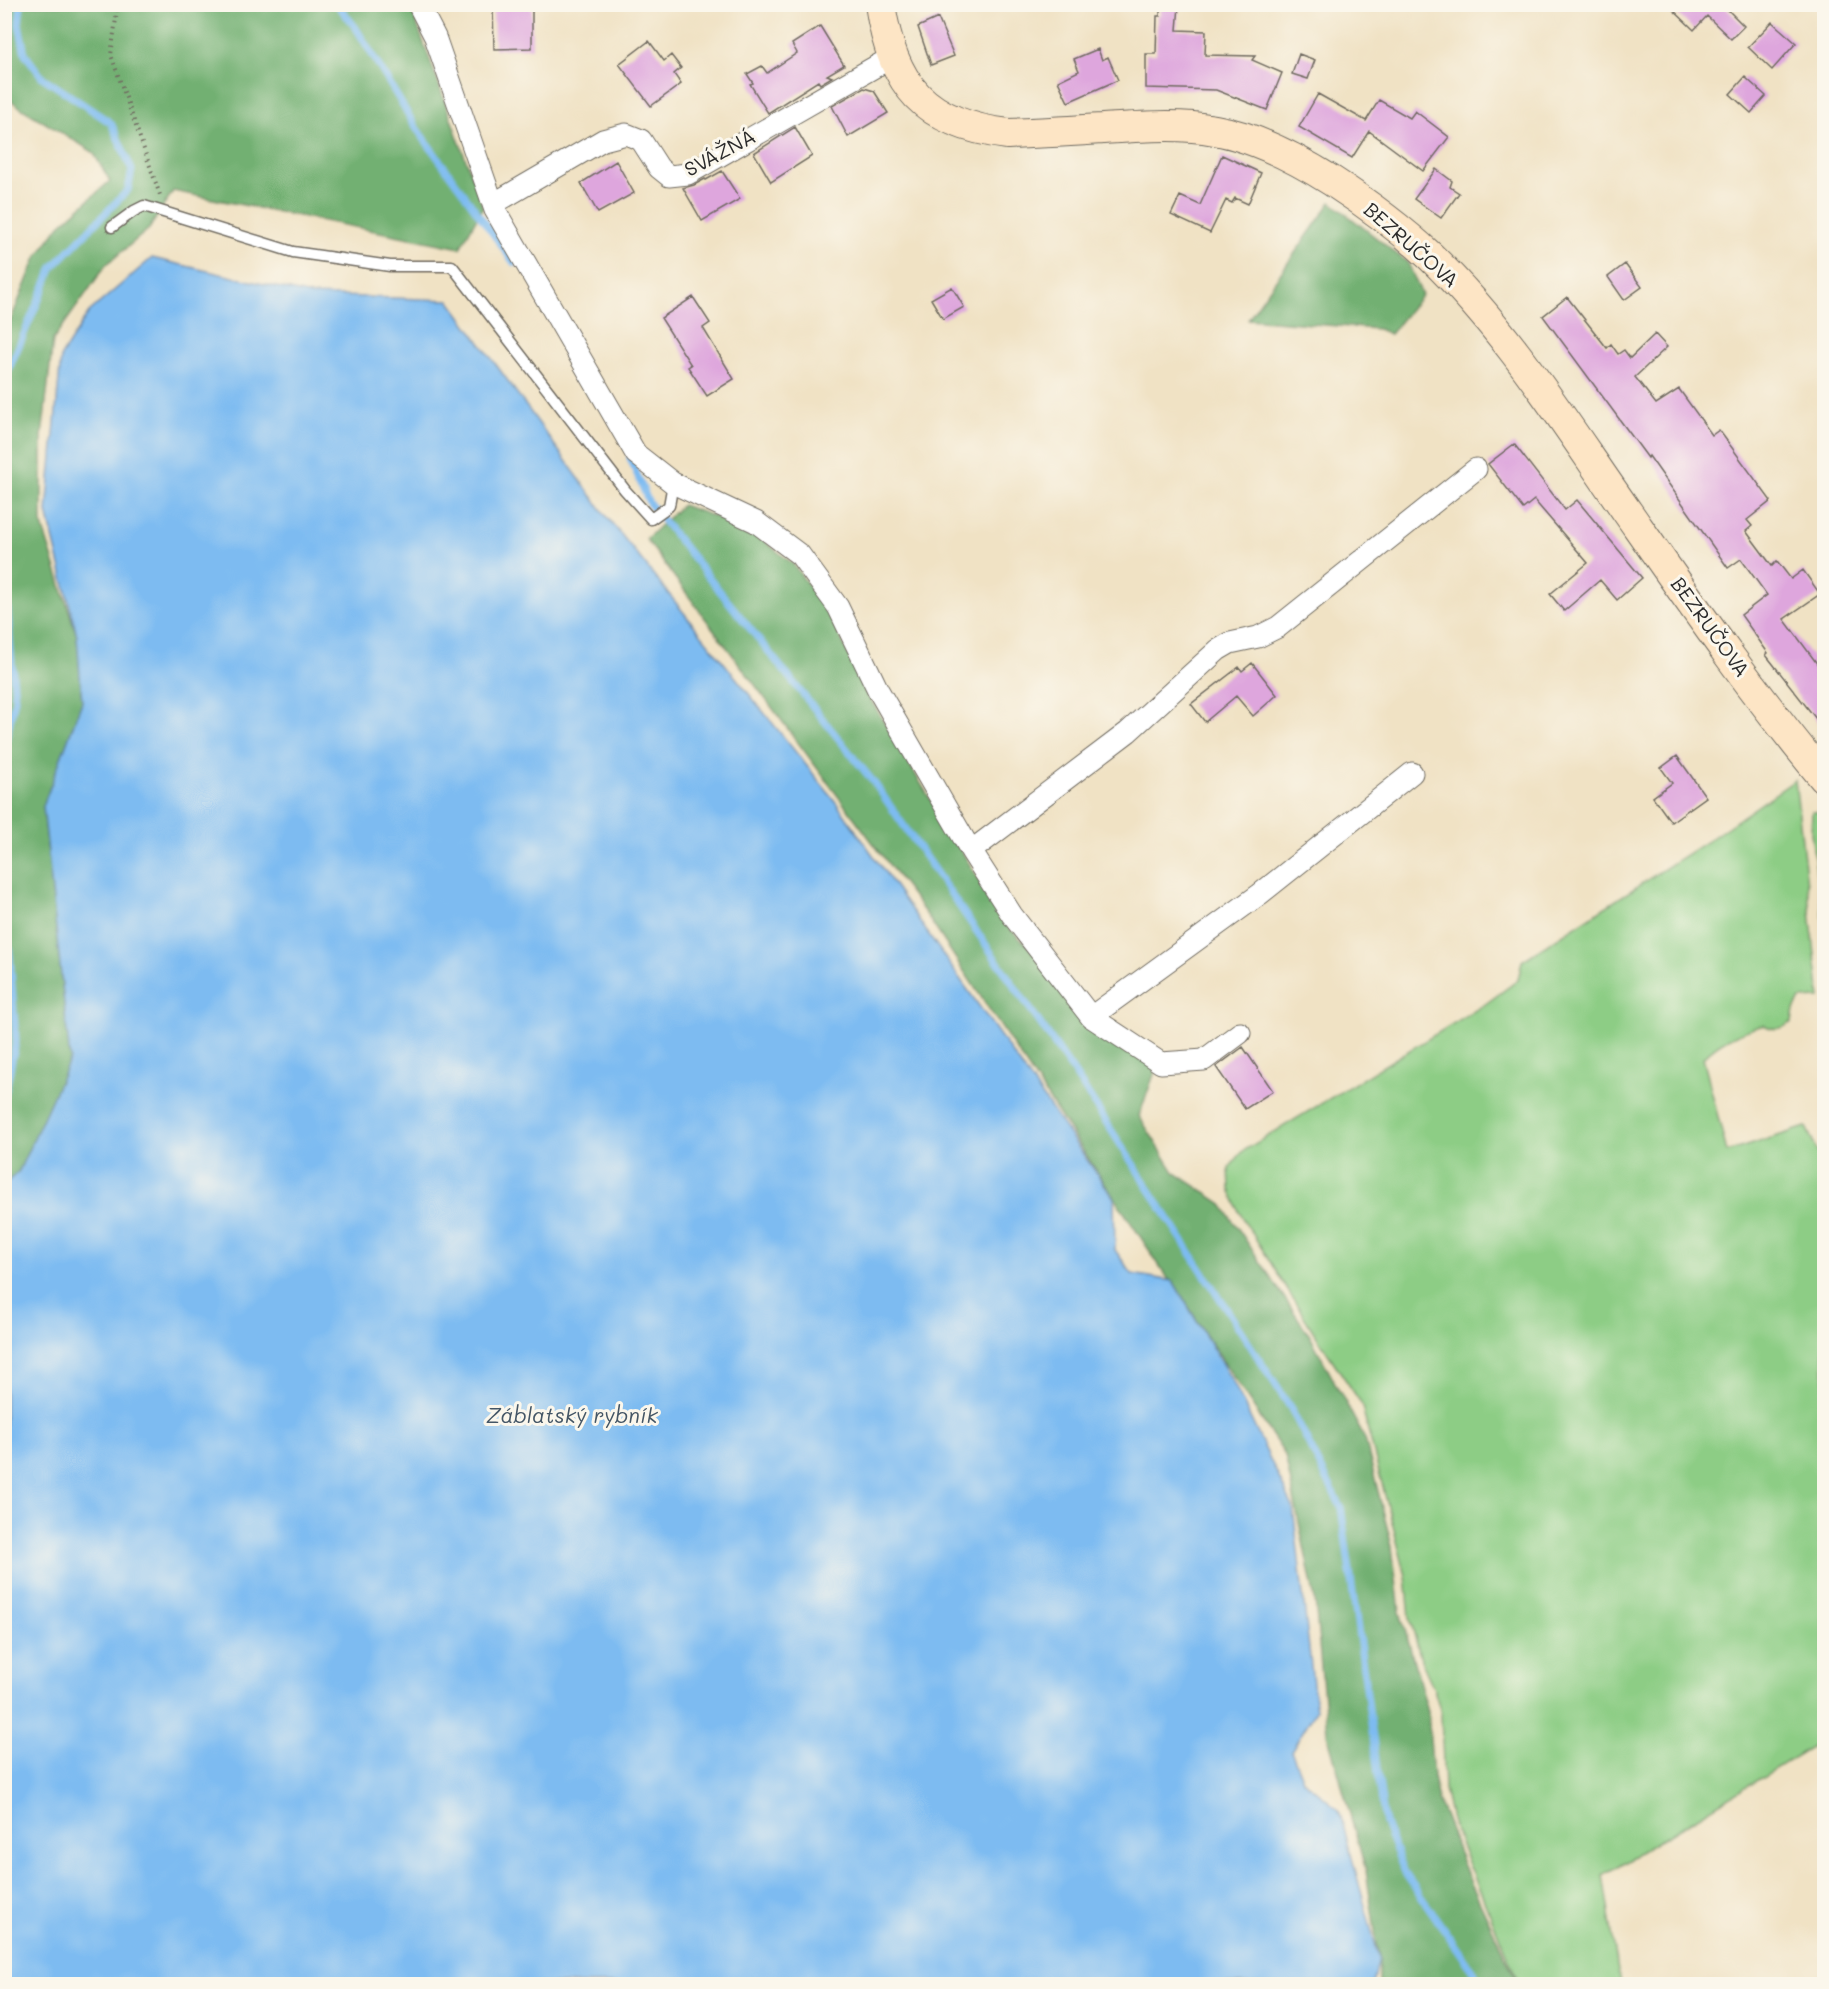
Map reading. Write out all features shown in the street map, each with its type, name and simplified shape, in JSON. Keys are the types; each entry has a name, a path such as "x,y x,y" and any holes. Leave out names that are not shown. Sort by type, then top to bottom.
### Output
{"main road":[{"name":"BEZRUČOVA","path":"880,4 892,57 902,78 920,100 934,111 969,127 1008,135 1140,126 1175,126 1214,130 1245,138 1292,158 1320,173 1376,212 1428,255 1493,325 1728,653 1794,742 1824,778"}],"street":[{"path":"418,4 435,37 493,204 636,454 673,483 756,522 800,555 838,607 878,690 971,851 1012,915 1091,1017 1161,1063 1204,1060 1240,1033"},
{"name":"SVÁŽNÁ","path":"493,204 603,140 626,134 641,140 659,168 669,176 688,174 892,57"},
{"path":"971,851 1128,732 1218,650 1230,643 1258,637 1278,627 1476,469"},
{"path":"1091,1017 1260,894 1412,773"}],"lane":[{"path":"112,228 144,206 294,252 390,266 452,266 625,490 651,519 669,506 673,483"}],"path":[{"path":"118,4 111,55 166,213"}],"green space":[{"path":"5,5 410,5 483,207 460,248 173,191 149,229 106,265 53,340 42,437 42,525 77,636 82,702 43,806 70,1059 19,1171 5,1184 4,664 10,646 4,609 5,334 36,258 60,225 110,181 93,152 5,96"},
{"path":"1331,202 1408,263 1422,295 1390,334 1378,329 1248,319"},
{"path":"682,505 749,529 793,564 830,615 867,694 1006,925 1156,1069 1139,1116 1174,1172 1221,1203 1310,1336 1365,1439 1392,1547 1400,1612 1428,1712 1433,1777 1438,1800 1470,1881 1518,1984 1379,1984 1379,1958 1366,1871 1327,1733 1315,1600 1285,1455 1173,1281 1169,1280 926,914 646,539"},
{"path":"1795,780 1820,998 1800,999 1794,1010 1792,1022 1785,1026 1775,1029 1764,1025 1747,1030 1724,1041 1703,1058 1727,1152 1806,1127 1824,1166 1824,1739 1603,1875 1620,1984 1519,1984 1452,1824 1444,1789 1441,1713 1434,1689 1421,1660 1410,1618 1406,1576 1361,1403 1239,1212 1230,1189 1229,1168 1243,1151 1484,1005 1518,980 1522,961 1706,842"},
{"path":"1823,807 1824,926 1811,833 1812,812 1817,812"}],"water":[{"name":"Záblatský rybník","path":"152,258 311,295 449,300 607,517 835,801 1114,1198 1115,1250 1132,1274 1173,1281 1234,1384 1293,1507 1316,1710 1291,1751 1303,1780 1339,1810 1379,1958 1373,1984 5,1984 5,1184 19,1171 70,1059 43,806 82,702 77,636 47,512 61,356 89,312"}],"building":[{"path":"1667,4 1722,4 1744,26 1731,39 1707,16 1694,30"},
{"path":"1160,5 1179,6 1177,30 1206,31 1205,55 1255,56 1252,60 1282,73 1267,110 1216,90 1146,88 1146,54 1156,54 1157,16 1160,16"},
{"path":"493,7 532,7 532,48 494,49"},
{"path":"938,18 954,56 931,65 918,27"},
{"path":"1772,22 1796,43 1772,70 1748,47"},
{"path":"820,26 844,65 827,75 832,77 820,84 818,81 768,113 750,84 753,83 747,74 762,66 767,73 797,53 792,44"},
{"path":"649,41 664,61 671,55 681,68 674,74 681,84 651,106 619,64"},
{"path":"1098,49 1102,60 1108,57 1118,80 1068,102 1058,81 1079,71 1074,59"},
{"path":"1299,54 1315,60 1308,79 1292,74"},
{"path":"1745,77 1766,96 1751,113 1730,94"},
{"path":"864,88 874,91 888,113 848,137 832,106"},
{"path":"1318,94 1366,121 1379,100 1410,118 1415,111 1449,137 1423,171 1369,131 1352,158 1299,127"},
{"path":"795,127 812,156 771,182 754,153"},
{"path":"1222,155 1261,173 1248,204 1235,198 1232,203 1226,200 1210,233 1171,215 1180,196 1200,205"},
{"path":"616,161 634,193 598,213 581,183"},
{"path":"1436,169 1452,181 1450,187 1459,193 1441,218 1414,199"},
{"path":"722,171 740,199 702,221 683,188 706,180"},
{"path":"1625,264 1642,287 1624,300 1608,277"},
{"path":"952,287 964,307 943,319 931,299"},
{"path":"693,297 710,323 703,328 734,379 707,396 688,367 691,365 661,318"},
{"path":"1567,297 1607,348 1611,344 1618,354 1624,350 1630,358 1655,334 1667,347 1635,377 1656,404 1679,389 1712,435 1719,430 1771,501 1747,520 1752,526 1746,531 1772,566 1777,561 1791,579 1803,570 1820,594 1784,619 1824,673 1824,729 1766,655 1768,653 1741,615 1767,595 1741,559 1728,568 1649,456 1648,458 1543,316"},
{"path":"1514,444 1565,510 1577,500 1642,578 1617,600 1600,580 1564,611 1550,594 1588,563 1534,500 1523,509 1488,464"},
{"path":"1252,663 1277,695 1253,716 1236,696 1205,722 1191,704 1239,667 1242,671"},
{"path":"1677,756 1706,797 1671,822 1653,797 1672,783 1661,768"},
{"path":"1243,1047 1273,1091 1245,1109 1216,1067"}],"waterway":[{"path":"4,380 53,267 128,190 132,170 111,123 42,77 25,54 19,24 21,4"},
{"path":"337,4 356,28 417,129 514,263"},
{"path":"630,458 649,503 875,784 1075,1074 1290,1407 1341,1507 1385,1824 1406,1875 1482,1984"},
{"path":"4,571 15,699 4,747"},
{"path":"4,914 10,957 16,1041 4,1098"}]}
